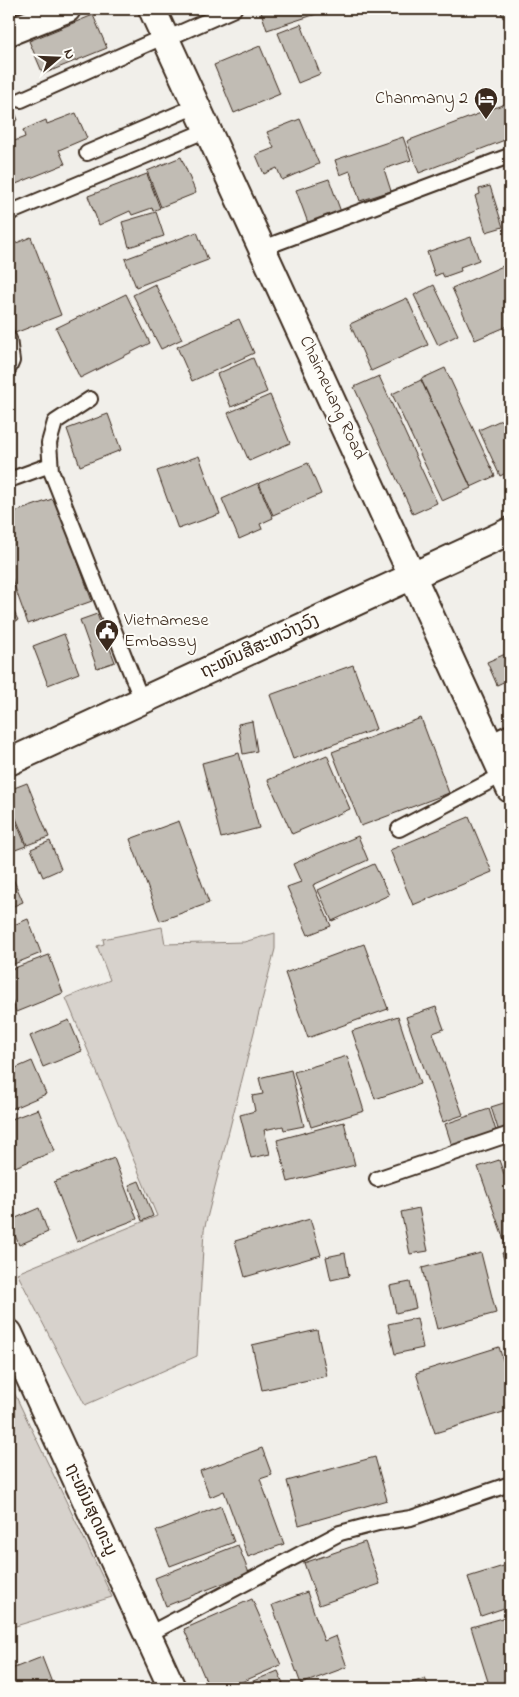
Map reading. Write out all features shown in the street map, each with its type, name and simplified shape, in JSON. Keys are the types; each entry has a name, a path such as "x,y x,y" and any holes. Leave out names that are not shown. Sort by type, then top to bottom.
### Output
{"street":[{"path":"9,32 67,9"},
{"name":"Chaimeuang Road","path":"152,9 414,576 503,758"},
{"name":"ຖະໜົນສີສະຫວ່າງວົງ","path":"9,762 510,531"},
{"name":"ຖະໜົນສຸດທະນູ","path":"9,1333 172,1688"}],"lane":[{"path":"21,100 234,9"},
{"path":"87,153 196,106"},
{"path":"9,213 207,130"},
{"path":"263,248 509,156 510,160"},
{"path":"9,339 12,361 9,368"},
{"path":"90,399 55,422 49,443 51,471 142,701"},
{"path":"9,480 50,465"},
{"path":"399,829 503,758"},
{"path":"377,1179 510,1134"},
{"path":"148,1635 340,1533 378,1523 411,1518 510,1484"}],"shaded area":[{"path":"162,927 165,944 244,942 275,933 275,949 204,1230 197,1356 85,1405 17,1273 157,1216 66,998 110,980 97,946 104,944 103,939"},
{"path":"9,1382 112,1597 9,1628"}],"building":[{"path":"260,9 332,9 267,30"},
{"path":"500,9 510,9 510,15 503,18"},
{"path":"93,15 107,48 43,74 29,41"},
{"path":"301,24 320,74 298,83 278,33"},
{"path":"260,46 280,94 234,113 214,65"},
{"path":"9,97 18,120 9,124"},
{"name":"Chanmany 2","path":"510,102 510,138 419,173 407,141"},
{"path":"76,113 87,138 59,150 65,164 11,186 9,180 9,143 25,137 23,130 46,120 47,124"},
{"path":"300,119 319,164 282,180 277,168 264,174 256,155 274,148 267,132"},
{"path":"403,137 411,160 384,169 391,191 360,201 350,171 340,175 335,160"},
{"path":"181,157 196,193 161,207 147,171"},
{"path":"147,174 160,208 153,211 152,208 132,215 130,211 99,225 88,196"},
{"path":"329,179 341,212 308,223 296,190"},
{"path":"490,186 503,227 486,232 475,196 480,194 479,189"},
{"path":"156,212 164,236 129,247 122,222"},
{"path":"197,232 208,260 136,287 125,259"},
{"path":"31,237 61,315 15,333 9,318 9,246"},
{"path":"471,237 479,260 460,267 461,271 444,277 442,273 435,276 427,252"},
{"path":"510,263 510,331 508,326 475,340 452,288"},
{"path":"155,284 182,339 161,349 133,295"},
{"path":"434,285 458,335 438,345 414,295"},
{"path":"126,294 150,343 80,378 56,328"},
{"path":"407,298 428,345 371,371 350,324"},
{"path":"239,319 254,353 192,381 177,347"},
{"path":"253,358 267,392 231,407 217,374"},
{"path":"445,368 495,476 471,487 421,379"},
{"path":"379,376 437,503 413,514 354,387"},
{"path":"421,380 471,488 442,501 392,394"},
{"path":"270,395 290,443 249,461 228,413"},
{"path":"108,414 121,450 80,466 67,429"},
{"path":"510,416 510,471 500,476 479,430"},
{"path":"199,456 220,514 178,529 157,471"},
{"path":"308,463 321,494 273,515 259,483"},
{"path":"258,483 273,518 260,524 262,529 239,539 222,499"},
{"path":"55,498 92,601 28,624 9,571 9,514"},
{"path":"9,602 18,620 9,625"},
{"path":"97,614 115,662 97,668 80,620"},
{"path":"64,634 79,673 48,685 33,646"},
{"path":"510,652 510,679 497,685 487,662"},
{"path":"353,665 376,729 293,759 270,695"},
{"path":"421,718 449,793 361,826 332,752"},
{"path":"252,721 257,751 243,754 238,724"},
{"path":"239,753 259,828 221,838 202,763"},
{"path":"327,755 350,809 292,834 268,780"},
{"path":"27,783 49,837 27,845 9,801 9,790"},
{"path":"9,804 26,846 10,852 9,848"},
{"path":"469,817 492,872 413,905 390,850"},
{"path":"179,821 209,903 160,921 130,839"},
{"path":"358,836 368,860 313,885 331,926 308,935 287,887 301,882 293,864"},
{"path":"50,841 61,869 43,877 31,849"},
{"path":"374,864 389,895 332,921 318,890"},
{"path":"9,869 23,902 9,908"},
{"path":"28,919 41,953 9,966 9,927"},
{"path":"364,944 388,1009 308,1038 285,973"},
{"path":"49,955 63,993 16,1012 9,992 9,970"},
{"path":"436,1007 444,1029 433,1033 463,1115 443,1122 406,1017"},
{"path":"398,1016 420,1084 375,1099 352,1031"},
{"path":"69,1020 82,1051 43,1067 30,1036"},
{"path":"347,1056 364,1111 311,1127 294,1072"},
{"path":"32,1061 46,1094 9,1110 9,1071"},
{"path":"291,1070 304,1126 284,1130 283,1126 264,1130 270,1154 251,1158 240,1115 255,1111 252,1096 263,1094 259,1078"},
{"path":"510,1101 510,1128 499,1132 491,1107"},
{"path":"38,1109 55,1151 10,1169 9,1120"},
{"path":"489,1109 497,1134 453,1149 445,1124"},
{"path":"344,1122 355,1165 288,1182 277,1140"},
{"path":"114,1158 137,1219 77,1242 54,1182"},
{"path":"499,1160 510,1191 510,1246 507,1248 478,1167"},
{"path":"139,1181 153,1216 142,1221 129,1185"},
{"path":"39,1208 48,1232 19,1245 9,1221"},
{"path":"419,1208 428,1251 410,1254 401,1212"},
{"path":"310,1219 321,1255 245,1277 235,1241"},
{"path":"510,1251 510,1278 502,1253"},
{"path":"345,1253 349,1276 331,1280 326,1257"},
{"path":"481,1253 496,1313 437,1329 422,1268"},
{"path":"410,1282 416,1308 396,1313 390,1286"},
{"path":"417,1318 423,1348 395,1354 388,1324"},
{"path":"317,1330 327,1376 262,1390 252,1345"},
{"path":"499,1347 510,1383 510,1410 435,1433 416,1373"},
{"path":"262,1448 272,1475 260,1479 284,1544 248,1557 224,1491 210,1497 200,1471"},
{"path":"375,1457 387,1500 299,1525 287,1481"},
{"path":"221,1506 234,1542 170,1566 156,1531"},
{"path":"365,1542 380,1584 319,1605 304,1563"},
{"path":"238,1545 249,1573 166,1606 155,1578"},
{"path":"510,1564 510,1606 481,1616 468,1577"},
{"path":"307,1592 324,1641 336,1636 347,1667 301,1684 272,1605"},
{"path":"252,1599 281,1665 228,1688 209,1688 184,1629"},
{"path":"510,1616 510,1688 490,1688 471,1627"},
{"path":"42,1657 54,1688 9,1688 9,1670"},
{"path":"278,1671 285,1688 236,1688"},
{"path":"425,1678 429,1688 399,1688"},
{"path":"369,1682 372,1688 353,1688"}],"waterway":[{"path":"9,18 21,14"}],"place":[{"name":"Chanmany 2","path":"486,120"},
{"name":"Vietnamese Embassy","path":"107,652"}]}
